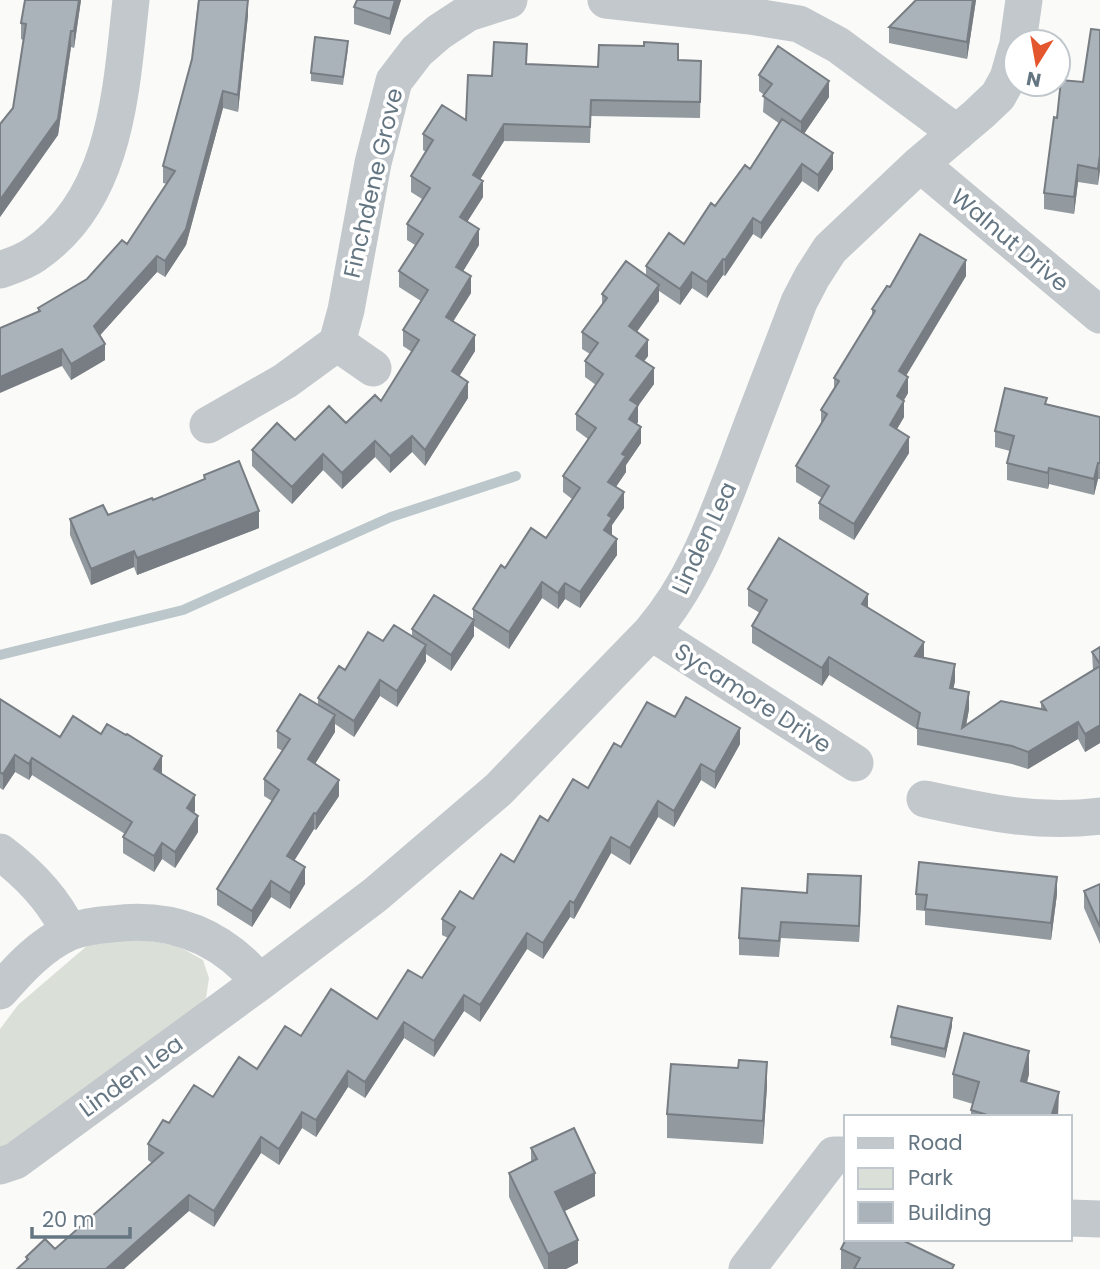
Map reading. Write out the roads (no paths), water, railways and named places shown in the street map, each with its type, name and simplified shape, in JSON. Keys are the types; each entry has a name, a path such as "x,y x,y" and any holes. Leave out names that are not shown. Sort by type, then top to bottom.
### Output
{"street":[{"path":"0,270 32,257 55,239 96,181 106,160 120,94 131,0"},
{"name":"Finchdene Grove","path":"337,343 346,310 373,163 394,81 417,51 439,32 468,13 509,0"},
{"path":"606,0 799,24 838,45 957,133"},
{"path":"1020,28 1024,0"},
{"name":"Linden Lea","path":"0,1166 15,1161 375,895 499,789 651,632 668,613 688,583 710,535 795,313 812,276 830,250 920,164 998,96 1002,88"},
{"name":"Walnut Drive","path":"920,164 1100,315"},
{"path":"208,425 285,381 337,343 373,368"},
{"name":"Sycamore Drive","path":"651,632 855,763"},
{"path":"925,799 988,813 1032,819 1074,820 1100,816"},
{"path":"0,852 19,866 45,894 69,932"},
{"path":"0,991 18,970 45,947 69,932 91,926 128,922 163,923 196,932 226,948 245,964 260,982"},
{"path":"747,1269 834,1155 844,1155"},
{"path":"1072,1218 1100,1219"}],"waterway":[{"path":"0,655 183,610 391,517 516,476"}]}
